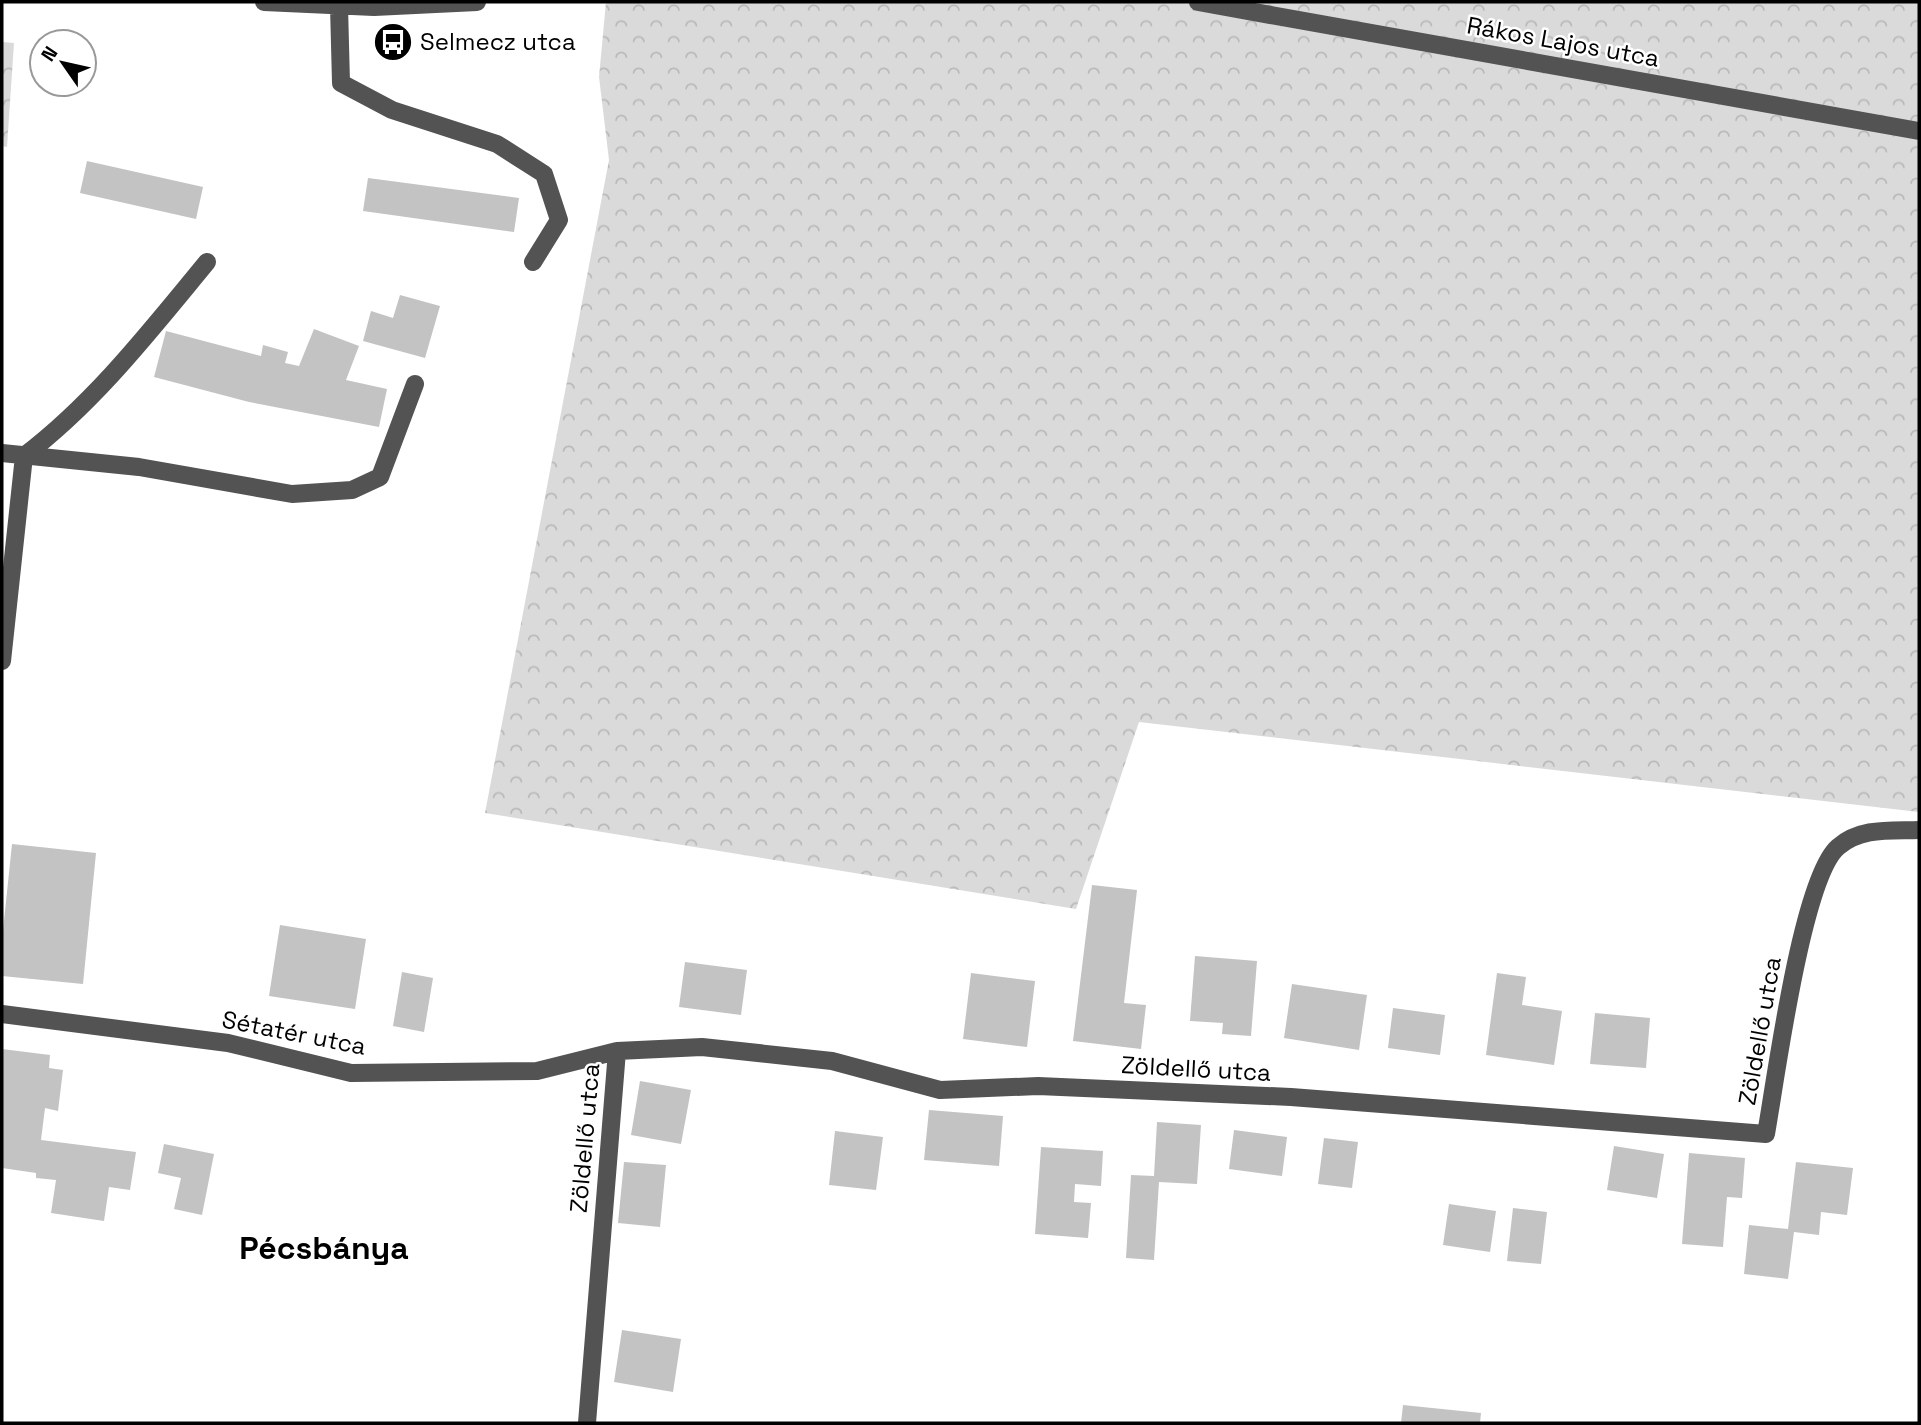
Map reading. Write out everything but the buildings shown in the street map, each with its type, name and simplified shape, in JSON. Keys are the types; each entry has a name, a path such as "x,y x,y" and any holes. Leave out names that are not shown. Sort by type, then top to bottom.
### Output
{"street":[{"path":"264,2 374,7 477,2"},
{"name":"Rákos Lajos utca","path":"1198,2 1919,131"},
{"path":"339,6 341,83 392,110 497,144 544,174 558,219 533,262"},
{"path":"2,662 24,456 55,432 117,371 207,262"},
{"path":"2,453 139,467 292,494 352,490 380,477 415,384"},
{"name":"Zöldellő utca","path":"587,1423 617,1051 702,1047 832,1061 940,1090 1038,1086 1291,1097 1766,1134 1800,948 1818,877 1837,848 1864,832 1919,830"},
{"name":"Sétatér utca","path":"2,1014 228,1043 351,1073 537,1071 617,1051"}],"green space":[{"path":"606,2 1919,2 1919,812 1139,722 1076,909 485,813 609,160 599,77"},
{"path":"2,42 14,43 7,147 2,146"}],"place":[{"name":"Selmecz utca","path":"393,42"}],"district":[{"name":"Pécsbánya","path":"324,1248"}]}
